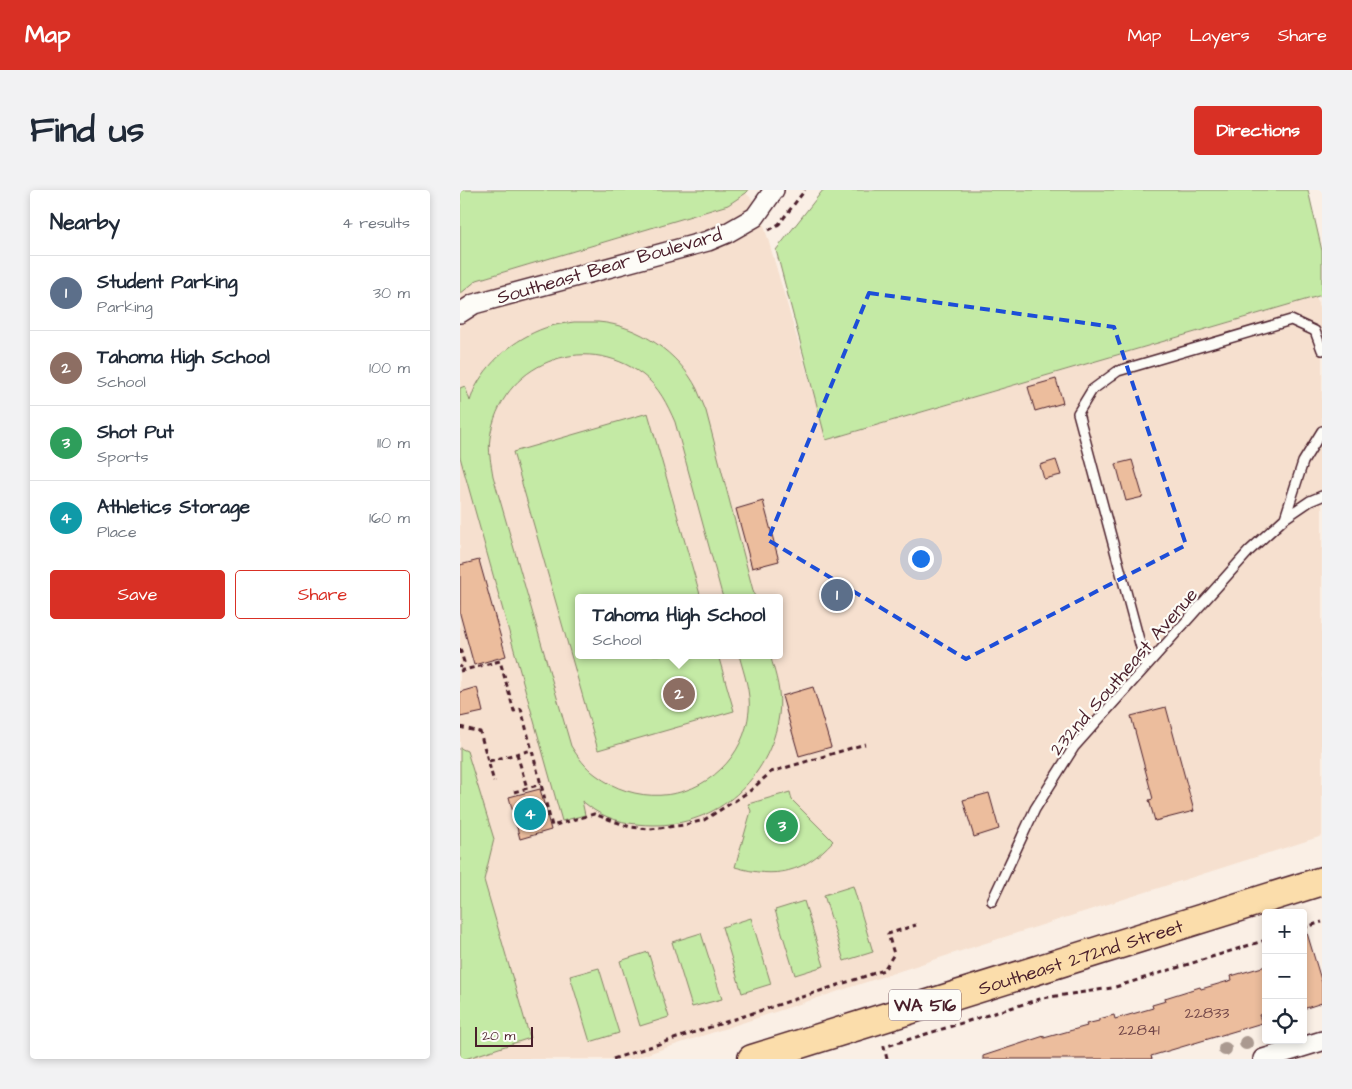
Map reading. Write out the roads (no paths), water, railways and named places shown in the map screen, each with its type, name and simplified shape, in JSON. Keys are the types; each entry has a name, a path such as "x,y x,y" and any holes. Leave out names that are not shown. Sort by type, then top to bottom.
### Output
{"main road":[{"name":"Southeast 272nd Street","path":"752,1059 1322,881"}],"street":[{"name":"Southeast Bear Boulevard","path":"460,312 474,304 708,241 755,217 774,190"},
{"path":"1263,1059 1322,1040"}],"lane":[{"path":"1146,666 1078,413 1092,390 1118,371 1291,320 1315,331 1322,350"},
{"path":"1285,518 1303,462 1322,430"},
{"name":"232nd Southeast Avenue","path":"992,901 1035,809 1074,746 1249,551 1285,518 1310,501 1322,496"}],"place":[{"name":"Student Parking","path":"837,595"},
{"name":"Tahoma High School","path":"679,694"},
{"name":"Athletics Storage","path":"530,814"},
{"name":"Shot Put","path":"782,826"}]}
